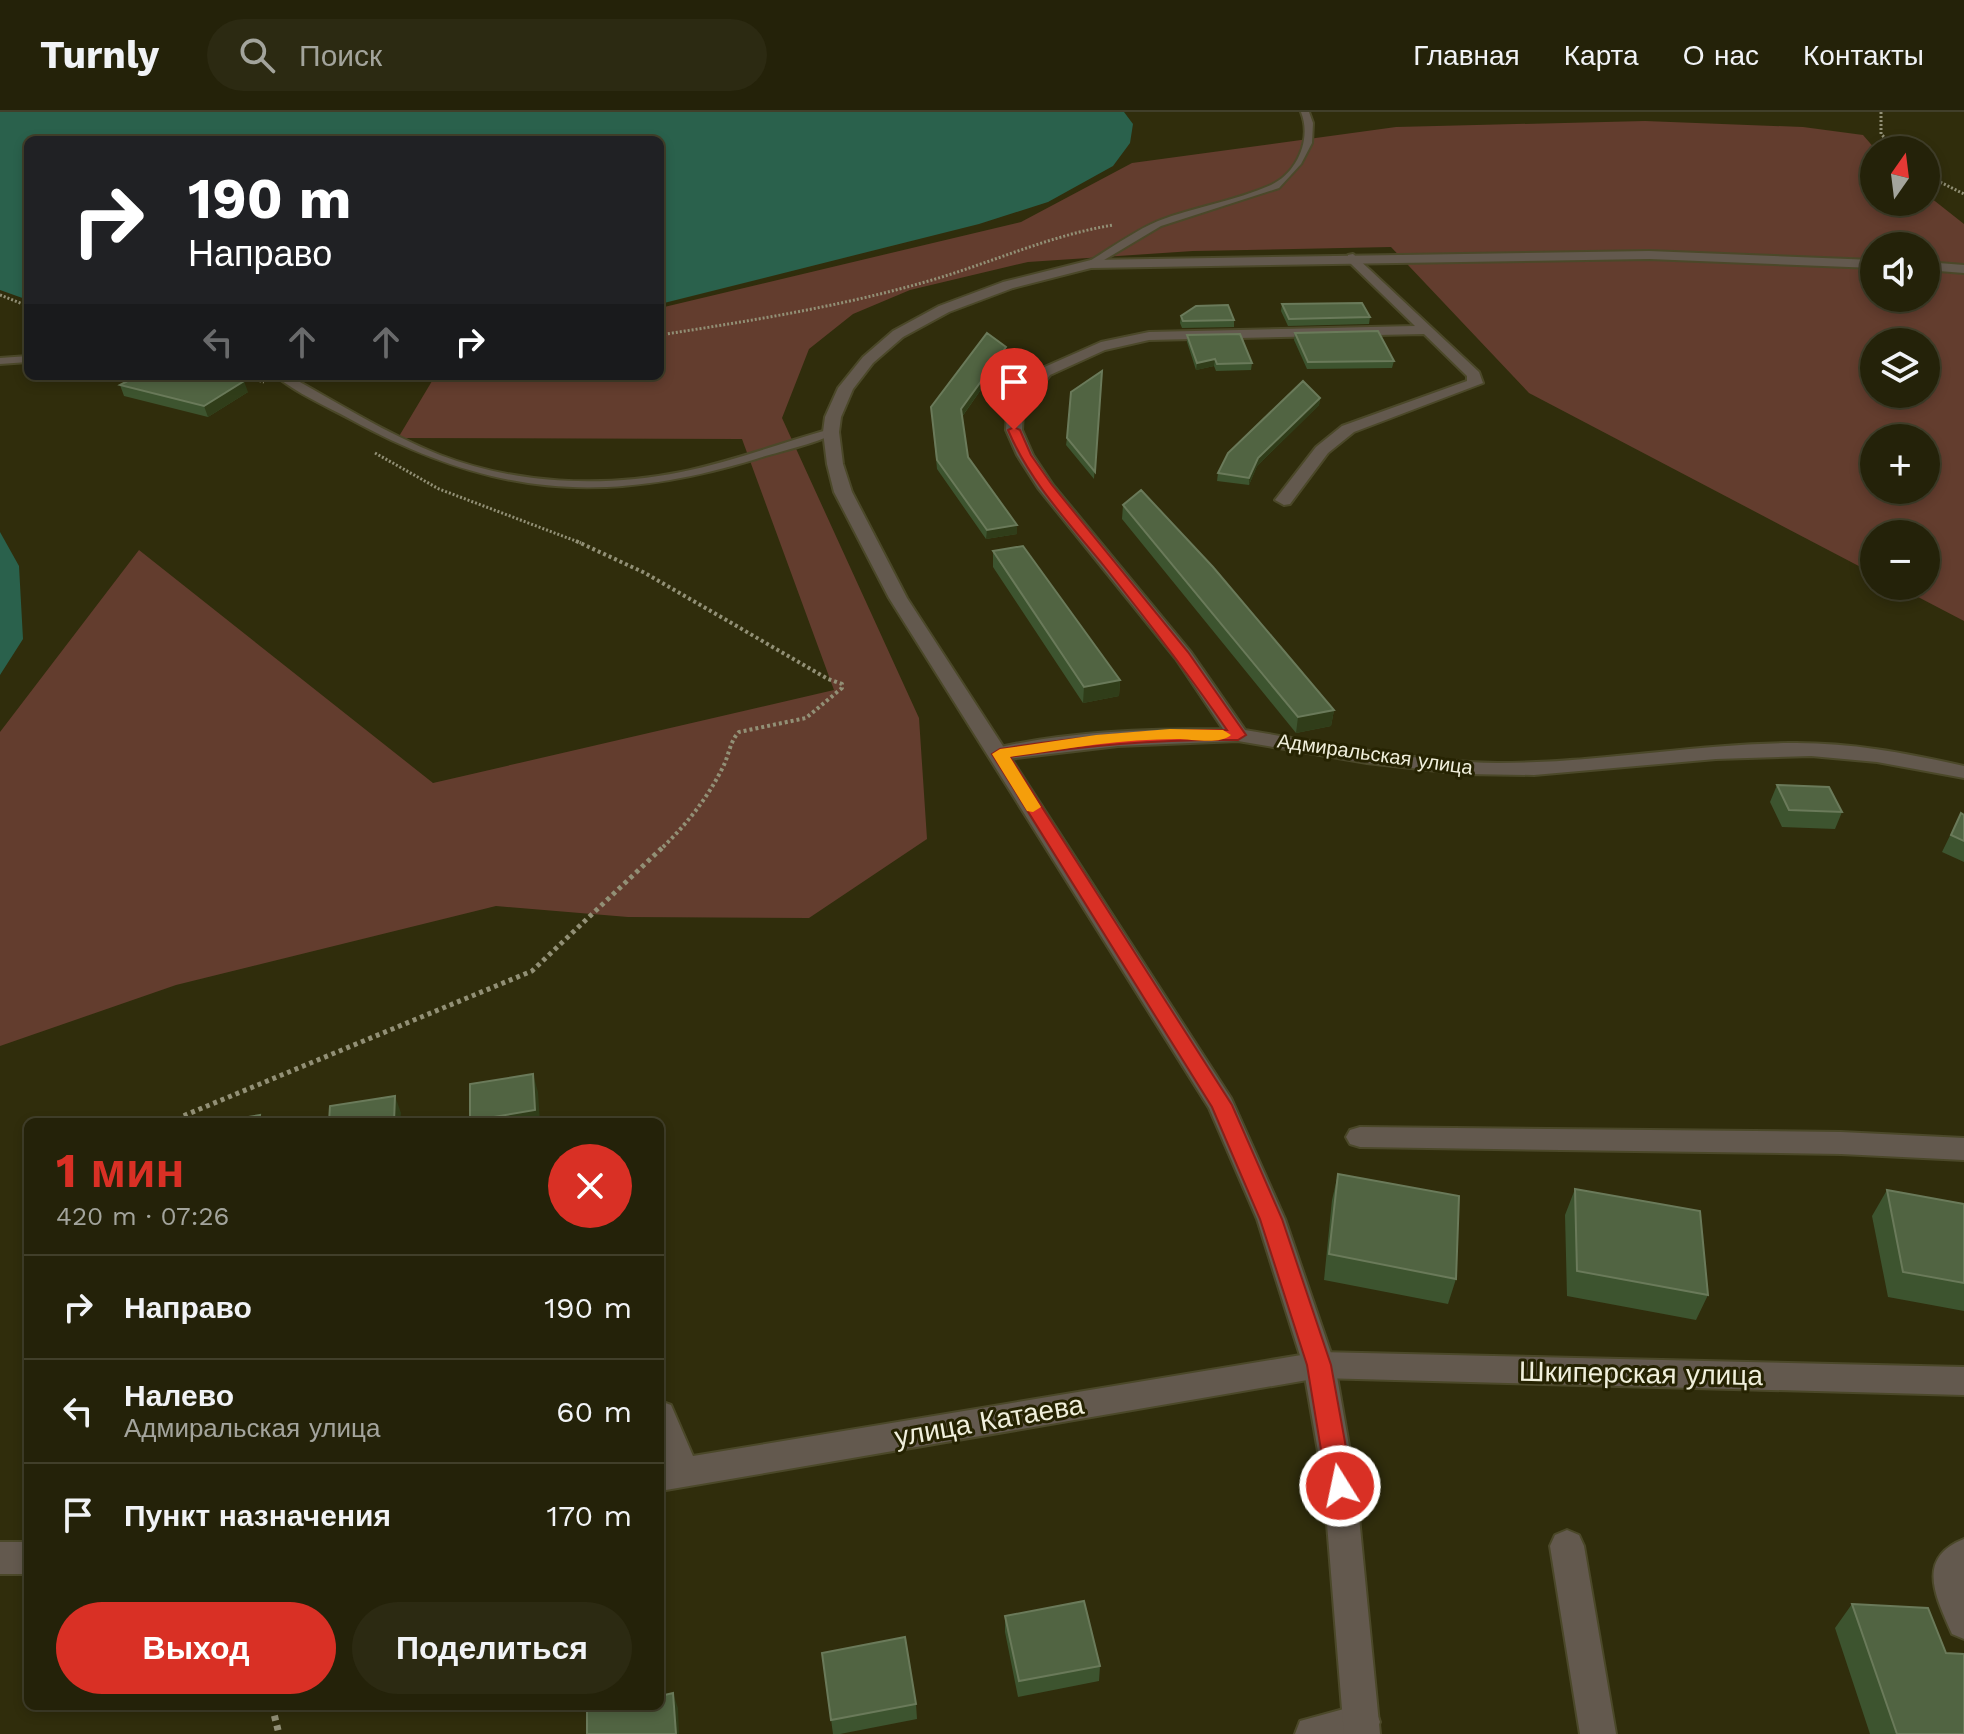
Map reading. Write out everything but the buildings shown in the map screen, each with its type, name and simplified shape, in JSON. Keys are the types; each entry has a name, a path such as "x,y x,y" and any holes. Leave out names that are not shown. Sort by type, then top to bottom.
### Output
{"street":[{"path":"1313,1734 1362,1728 1340,1486 1319,1365 1271,1219 1221,1105 898,598 843,492 831,432 833,417 846,388 868,360 898,334 944,309 1008,285 1091,264 1649,255 1860,263"},
{"path":"1284,500 1322,450 1348,429 1475,383 1474,375 1353,258"},
{"path":"1940,267 1964,269"},
{"path":"1238,735 1183,655 1047,488 1025,455 1014,430 1015,411 1045,372 1101,346 1149,336 1429,330"},
{"name":"Адмиральская улица","path":"1000,754 1071,742 1155,735 1238,735 1435,766 1499,769 1569,766 1790,749 1893,756 1964,772"},
{"path":"1360,1137 1841,1143 1964,1149"},
{"name":"Шкиперская улица","path":"1319,1365 1964,1381"},
{"name":"улица Катаева","path":"672,1474 1319,1365"},
{"path":"664,1435 672,1474"},
{"path":"1567,1546 1598,1734"},
{"path":"1964,1555 1949,1569 1964,1622"},
{"path":"0,1558 24,1558"}],"lane":[{"path":"1091,264 1158,224 1276,186 1290,174 1307,150 1310,132 1305,112"},
{"path":"0,361 24,359"},
{"path":"279,381 458,465 507,478 561,484 679,476 831,432"}],"path":[{"path":"1881,112 1883,136"},
{"path":"1940,182 1964,194"},
{"path":"664,334 844,303 939,278 1067,232 1118,225 1158,224"},
{"path":"0,295 24,304"},
{"path":"182,1118 532,971 691,820 724,766 734,737 739,732 806,718 842,688 842,684 828,679 741,625 645,573 554,530 439,489 367,448"},
{"path":"273,1710 279,1734"}],"shaded area":[{"path":"0,112 1124,112 1133,124 1130,143 1113,166 1048,202 979,224 664,303 664,136 24,136 24,299 0,290"},
{"path":"1645,121 1803,127 1863,135 1860,136 1860,216 1940,216 1940,205 1964,224 1964,621 1924,600 1940,600 1940,520 1860,520 1860,567 1529,393 1391,247 1193,251 1028,262 910,290 853,314 809,349 782,418 919,718 927,839 809,918 628,917 496,906 176,985 0,1046 0,732 139,550 433,783 834,690 742,439 398,438 433,380 664,380 664,307 1021,222 1132,163 1396,127"},
{"path":"0,532 19,566 23,639 0,675"}],"slow traffic":[{"path":"1033,807 1000,754 1071,742 1170,734 1223,735"}],"route":[{"path":"1014,430 1025,455 1047,488 1183,655 1238,735 1170,734 1071,742 1000,754 1221,1105 1271,1219 1319,1365 1340,1486"}]}
